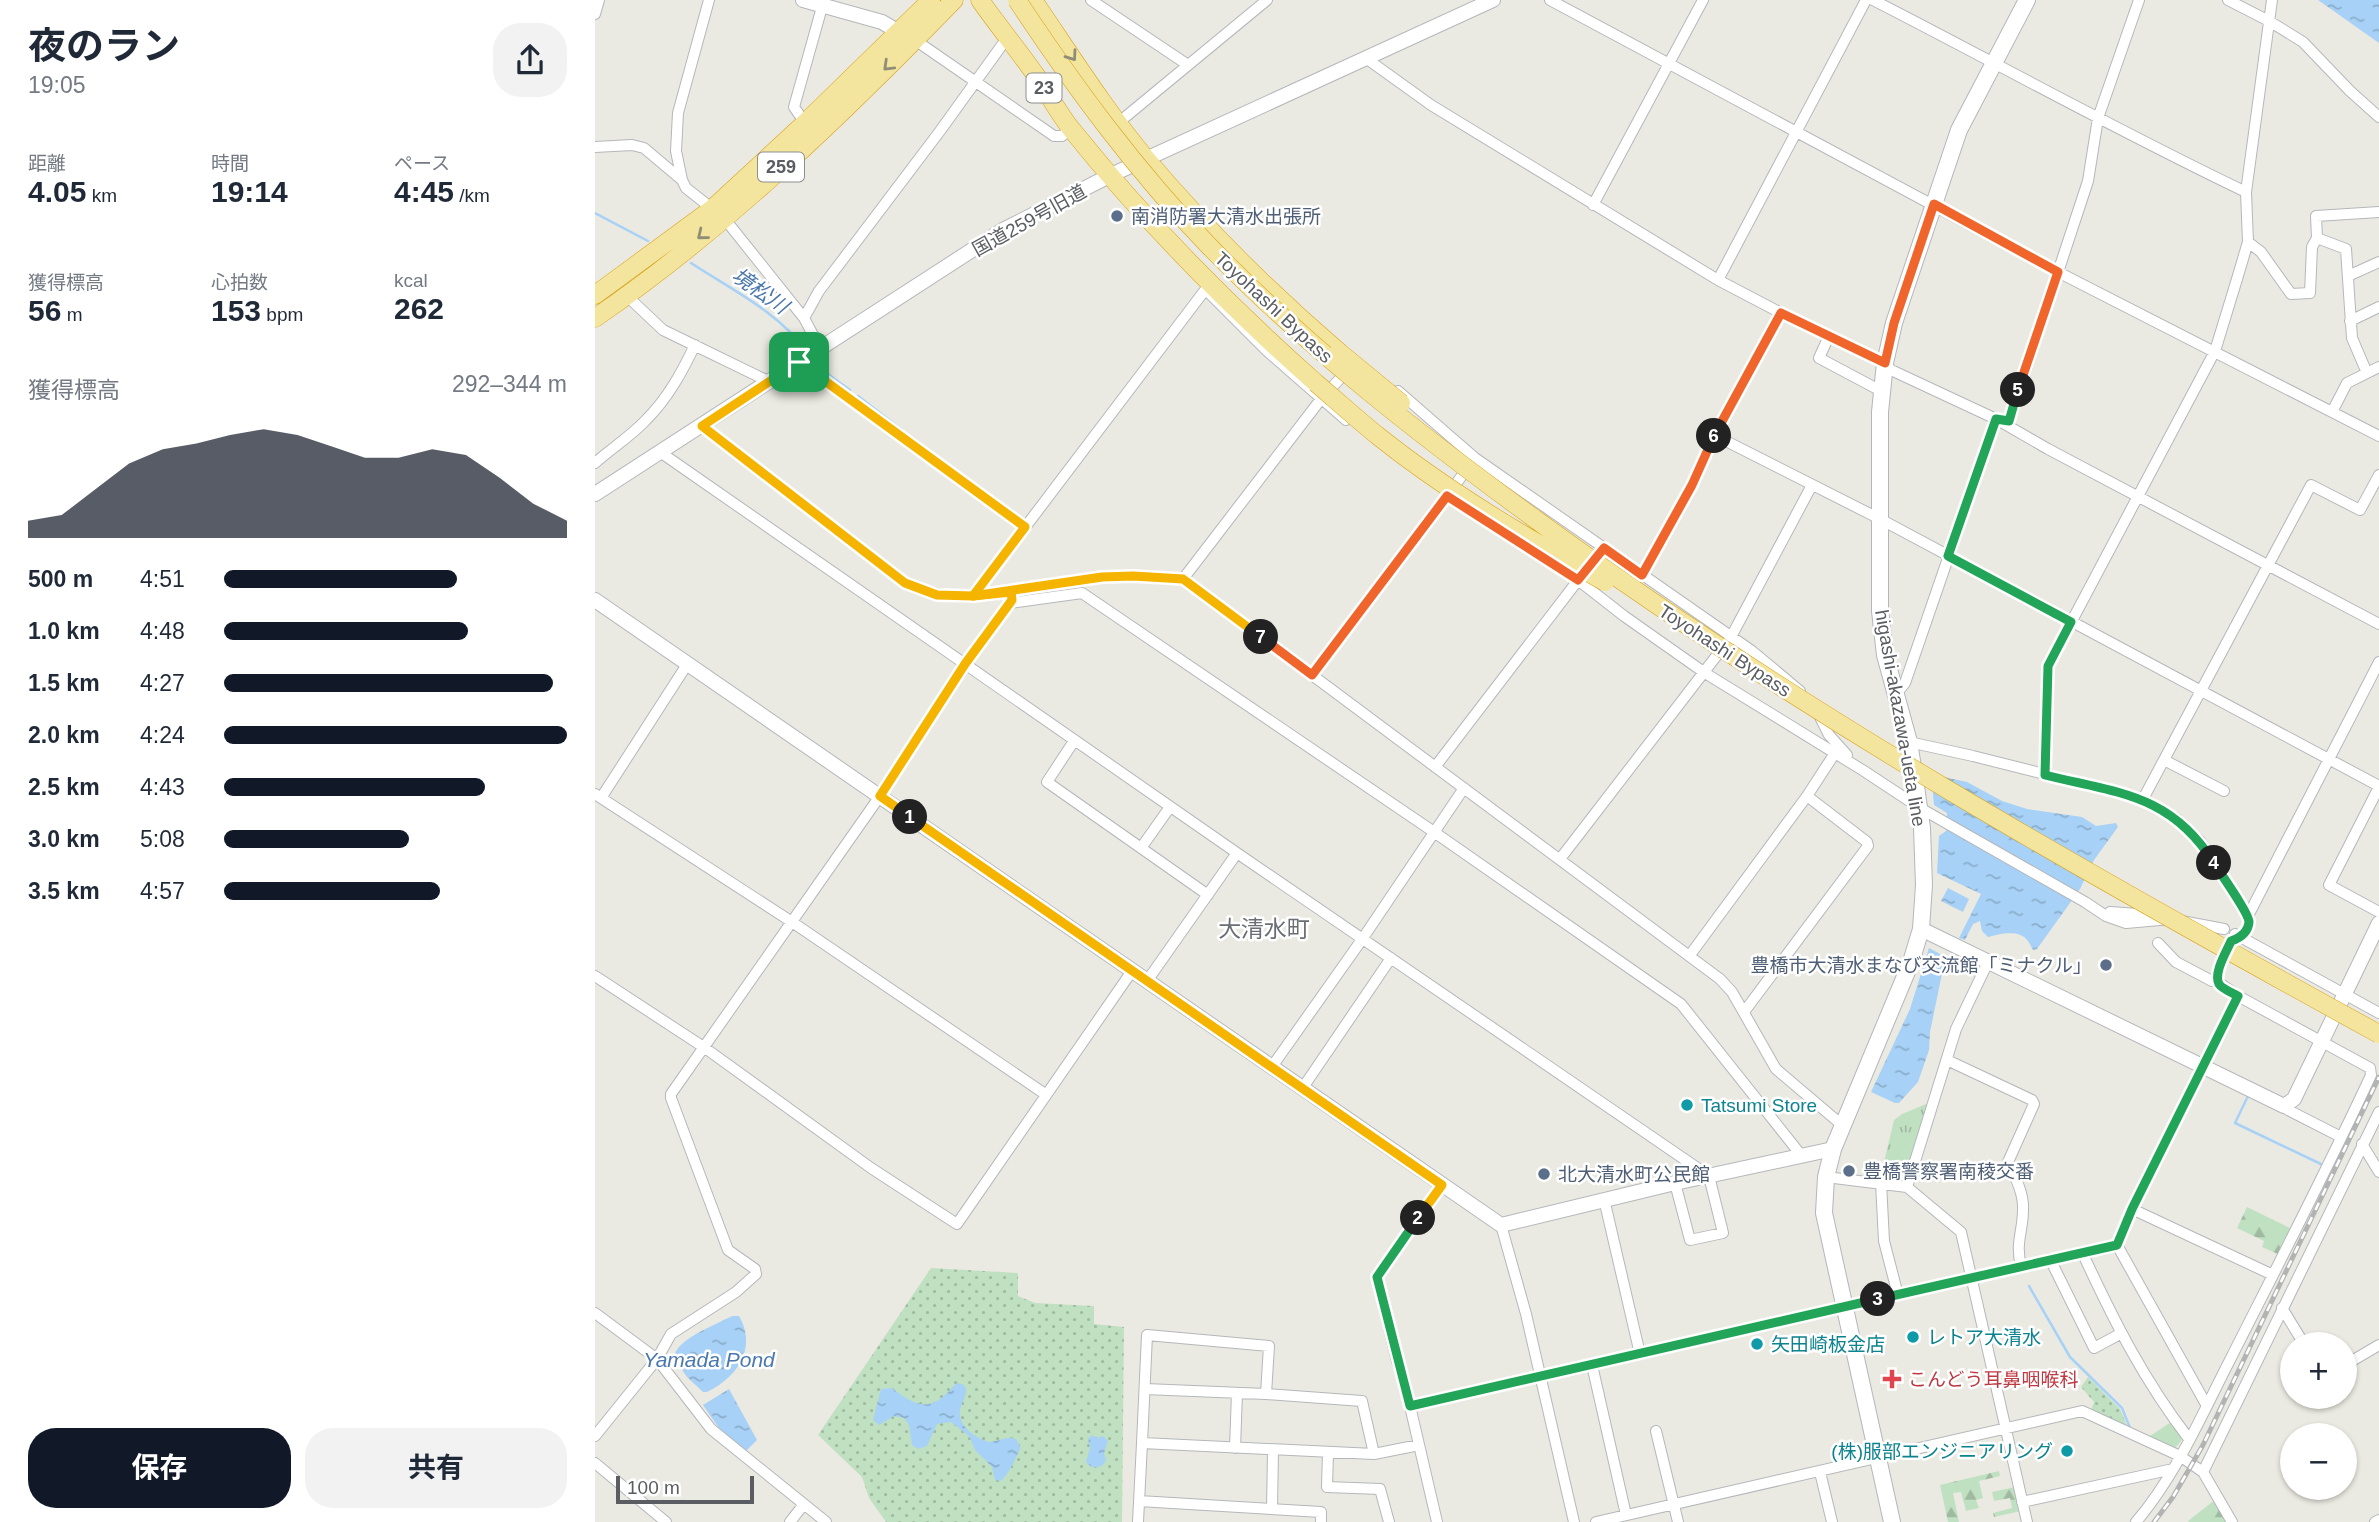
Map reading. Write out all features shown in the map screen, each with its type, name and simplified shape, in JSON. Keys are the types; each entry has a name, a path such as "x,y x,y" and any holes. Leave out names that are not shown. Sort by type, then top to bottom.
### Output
{"highway":[{"name":"259","path":"595,318 627,296 718,214 799,151 907,36 931,0"},
{"name":"259","path":"595,295 718,214 805,123 907,36 954,0"},
{"name":"23","path":"980,0 1071,128 1205,284 1270,342 1318,391 1463,496 1532,541 1691,628"},
{"name":"Toyohashi Bypass","path":"1017,0 1062,68 1122,146 1206,243 1283,318 1363,388 1485,482 1630,589 1893,758 2054,854 2379,1034"},
{"name":"23","path":"1033,0 1118,123 1147,160 1234,256 1339,352 1468,460 1485,482"}],"main road":[{"name":"higashi-akazawa-ueta line","path":"1892,1522 1825,1225 1824,1200 1833,1149 1911,962 1921,929 1924,885 1920,808 1909,742 1885,655 1880,611 1880,412 1885,363 1894,323 1959,130 2027,0"}],"street":[{"path":"595,14 599,0"},
{"path":"709,0 678,113 676,151 682,180 686,188 718,214 804,318 820,348"},
{"path":"803,0 823,3 882,22 976,81 1054,136 1062,136 1071,128"},
{"path":"1091,0 1188,65"},
{"path":"1118,123 1266,0"},
{"name":"国道259号旧道","path":"595,494 1003,230 1111,175 1493,0"},
{"path":"1550,0 2058,272 2333,410 2379,436"},
{"path":"1593,205 1703,0"},
{"path":"1718,280 1866,0"},
{"path":"1874,0 2167,155 2246,192"},
{"path":"1996,419 2009,421 2088,181 2098,118 2139,0"},
{"path":"2228,0 2303,42 2350,91 2379,116"},
{"path":"2045,775 2048,666 2215,351 2248,242 2246,192 2272,0"},
{"path":"805,123 793,107 823,3"},
{"path":"804,318 818,291 1007,38"},
{"path":"1367,59 1431,105 1718,280 1885,363 1891,370 1996,419 2379,624"},
{"path":"595,147 632,145 644,148 682,180"},
{"path":"2248,242 2261,253 2291,295 2310,293 2312,247 2317,238 2316,216 2379,212"},
{"path":"2317,238 2346,249 2351,338 2367,373"},
{"path":"1234,256 1268,277 1475,458 1770,664 1810,701 1829,735 1850,760 1864,771"},
{"path":"2348,276 2379,262"},
{"path":"973,596 1205,284"},
{"path":"627,296 663,330 770,382"},
{"path":"2350,321 2379,307"},
{"path":"1642,575 1781,313"},
{"path":"1829,336 1819,358 1882,392"},
{"path":"595,463 646,421 667,395 695,345"},
{"path":"1183,579 1318,391 1360,359"},
{"path":"799,362 1025,527"},
{"path":"2333,410 2347,383 2379,367"},
{"path":"1318,391 1377,446 1447,496 1578,580 1624,617 1705,673 1835,752 1920,808 2106,916 2126,923 2171,919 2224,929 2379,1013"},
{"path":"1896,694 1905,683 1996,419"},
{"path":"702,426 905,583 937,595 1011,597 1082,593 1681,1004 1801,1155"},
{"path":"1714,435 1880,519 2379,786 2329,885 2379,912"},
{"path":"660,452 1074,741 1709,1176 1723,1233 1690,1240 1675,1183"},
{"path":"1312,675 1475,458"},
{"path":"2143,799 2311,485 2360,510 2379,475"},
{"path":"1560,859 1731,637 1812,485"},
{"path":"1436,767 1604,548"},
{"path":"595,1436 657,1359 671,1334 736,1292 756,1274 755,1269 727,1250 671,1094 880,796 1011,597 1102,577 1183,579 1690,955 1727,986 1776,1069 1842,1125"},
{"path":"595,600 1501,1225 1517,1276 1574,1522"},
{"path":"2218,982 2218,971 2231,941 2241,937 2247,927 2248,916 2379,662"},
{"path":"688,663 598,796 792,922 1045,1094"},
{"path":"1074,741 1047,782 1208,895"},
{"path":"1909,742 2143,799 2178,821 2200,841 2248,916"},
{"path":"1690,955 1807,796 1835,752"},
{"path":"2164,760 2224,791"},
{"path":"1271,1068 1464,788"},
{"path":"1744,1012 1868,846 1867,842 1807,796"},
{"path":"1142,848 1170,807"},
{"path":"1147,981 1237,853"},
{"path":"2284,1106 2294,1099 2379,923"},
{"path":"1921,929 2204,1066 2341,1137"},
{"path":"2136,1522 2148,1509 2173,1469 2207,1406 2370,1077 2370,1068 2238,996 2218,982 2176,962 2158,943"},
{"path":"1302,1089 1391,958"},
{"path":"1907,1187 1956,1029 1988,962"},
{"path":"595,976 705,1048 871,1168 957,1224 1132,971"},
{"path":"2117,1245 2132,1209 2238,996"},
{"path":"1947,1060 2032,1100 2034,1104 2008,1162 2023,1205 2017,1246 2021,1266"},
{"path":"2203,1472 2379,1112"},
{"path":"2362,1144 2379,1172"},
{"path":"1501,1225 1604,1199 1833,1149"},
{"path":"1826,1177 1907,1187 1961,1232 2027,1522"},
{"path":"1881,1184 1884,1241 1898,1295"},
{"path":"1437,1522 1377,1277 1442,1185"},
{"path":"1604,1199 1640,1354"},
{"path":"2132,1209 2273,1275"},
{"path":"1410,1406 2117,1245"},
{"path":"2117,1245 2207,1406"},
{"path":"2083,1252 2120,1334 2161,1402 2189,1439"},
{"path":"2050,1259 2094,1348 2120,1334"},
{"path":"2282,1308 2297,1332"},
{"path":"595,1313 657,1359 711,1429 826,1522"},
{"path":"1137,1522 1147,1335 1269,1346 1266,1394"},
{"path":"2357,1358 2379,1345"},
{"path":"1592,1365 1626,1515"},
{"path":"1145,1389 1362,1401 1374,1454"},
{"path":"1235,1448 1237,1393"},
{"path":"1596,1522 2082,1411 2180,1456 2203,1472 2232,1522"},
{"path":"1656,1431 1678,1522"},
{"path":"1142,1443 1374,1454 1419,1445"},
{"path":"1272,1509 1273,1450"},
{"path":"1328,1452 1327,1487 1380,1489 1389,1522"},
{"path":"595,1463 666,1522"},
{"path":"2022,1502 2173,1469"},
{"path":"1820,1472 1832,1522"},
{"path":"1139,1501 1321,1512 1321,1522"},
{"path":"790,1522 804,1504"}],"green space":[{"path":"1926,1104 1928,1115 1905,1182 1880,1179 1894,1120"},
{"path":"2247,1207 2292,1229 2280,1255 2262,1247 2264,1241 2237,1228"},
{"path":"931,1268 1018,1273 1018,1296 1035,1303 1094,1306 1094,1324 1124,1327 1122,1522 886,1522 869,1498 862,1477 818,1435"},
{"path":"2088,1377 2120,1409 2128,1428 2091,1410 2094,1402 2081,1387"},
{"path":"2171,1422 2181,1441 2175,1448 2170,1449 2150,1436"},
{"path":"1999,1471 2000,1476 1979,1481 1983,1498 1976,1500 1979,1508 1966,1511 1961,1492 1953,1493 1959,1522 1948,1522 1940,1485"},
{"path":"2015,1487 2021,1511 1994,1517 1993,1513 2012,1508 2010,1498 1994,1501 1992,1492"},
{"path":"2216,1499 2229,1522 2188,1521"}],"water":[{"path":"2318,0 2379,0 2379,43"},
{"path":"1939,776 1967,782 2002,801 2027,809 2082,817 2096,826 2116,823 2118,827 2094,860 2080,889 2037,949 2033,950 2019,934 1988,937 1982,931 1980,921 1973,924 1965,940 1959,938 1981,894 1937,873 1939,836 1946,831 1947,813 1934,805 1932,783"},
{"path":"1948,888 1969,899 1963,912 1941,901"},
{"path":"1929,948 1940,954 1944,964 1930,1032 1929,1050 1918,1082 1899,1103 1895,1103 1871,1092 1910,1009"},
{"name":"Yamada Pond","path":"732,1316 739,1316 744,1328 745,1351 735,1371 727,1379 703,1392 687,1377 674,1358 676,1351 689,1339"},
{"path":"958,1383 964,1385 966,1390 960,1417 969,1431 989,1442 1012,1438 1019,1443 1020,1449 1014,1462 1000,1481 995,1480 992,1467 975,1450 969,1436 951,1422 937,1424 927,1446 918,1449 912,1445 909,1425 904,1418 894,1416 879,1425 873,1420 881,1389 892,1388 911,1401 925,1404 939,1400"},
{"path":"729,1389 757,1440 746,1451 721,1431 703,1405"},
{"path":"1092,1435 1097,1438 1103,1436 1108,1441 1104,1453 1106,1460 1098,1467 1091,1467 1086,1462 1090,1448 1088,1439"}],"waterway":[{"name":"境松川","path":"595,213 648,241"},
{"name":"境松川","path":"691,263 768,313 795,337 806,351"},
{"name":"境松川","path":"814,364 850,390"},
{"name":"境松川","path":"858,396 902,430"},
{"name":"境松川","path":"913,438 932,453"},
{"path":"2248,1096 2235,1123 2323,1165"},
{"path":"2029,1286 2070,1357 2122,1408 2130,1428"}],"railway":[{"path":"2154,1522 2173,1497 2203,1445 2379,1077"}],"place":[{"name":"南消防署大清水出張所","path":"1117,216"},
{"name":"豊橋市大清水まなび交流館「ミナクル」","path":"2106,965"},
{"name":"Tatsumi Store","path":"1687,1105"},
{"name":"豊橋警察署南稜交番","path":"1849,1171"},
{"name":"北大清水町公民館","path":"1544,1174"},
{"name":"レトア大清水","path":"1913,1337"},
{"name":"矢田崎板金店","path":"1757,1344"},
{"name":"こんどう耳鼻咽喉科","path":"1892,1379"},
{"name":"(株)服部エンジニアリング","path":"2067,1451"}],"district":[{"name":"大清水町","path":"1264,929"}],"route":[{"path":"799,362 702,426 905,583 937,595 973,596 1102,577 1183,579 1312,675 1447,496 1578,580 1604,548 1642,575 1781,313 1885,363 1894,323 1934,204 2058,272 2009,421 1996,419 1948,556 2071,622 2048,666 2045,775 2143,799 2165,811 2200,841 2249,921 2241,937 2231,941 2218,971 2220,986 2238,996 2132,1209 2117,1245 1410,1406 1377,1277 1442,1185 880,796 965,664 1012,600 1011,592 973,596 1025,527 799,362"}]}
